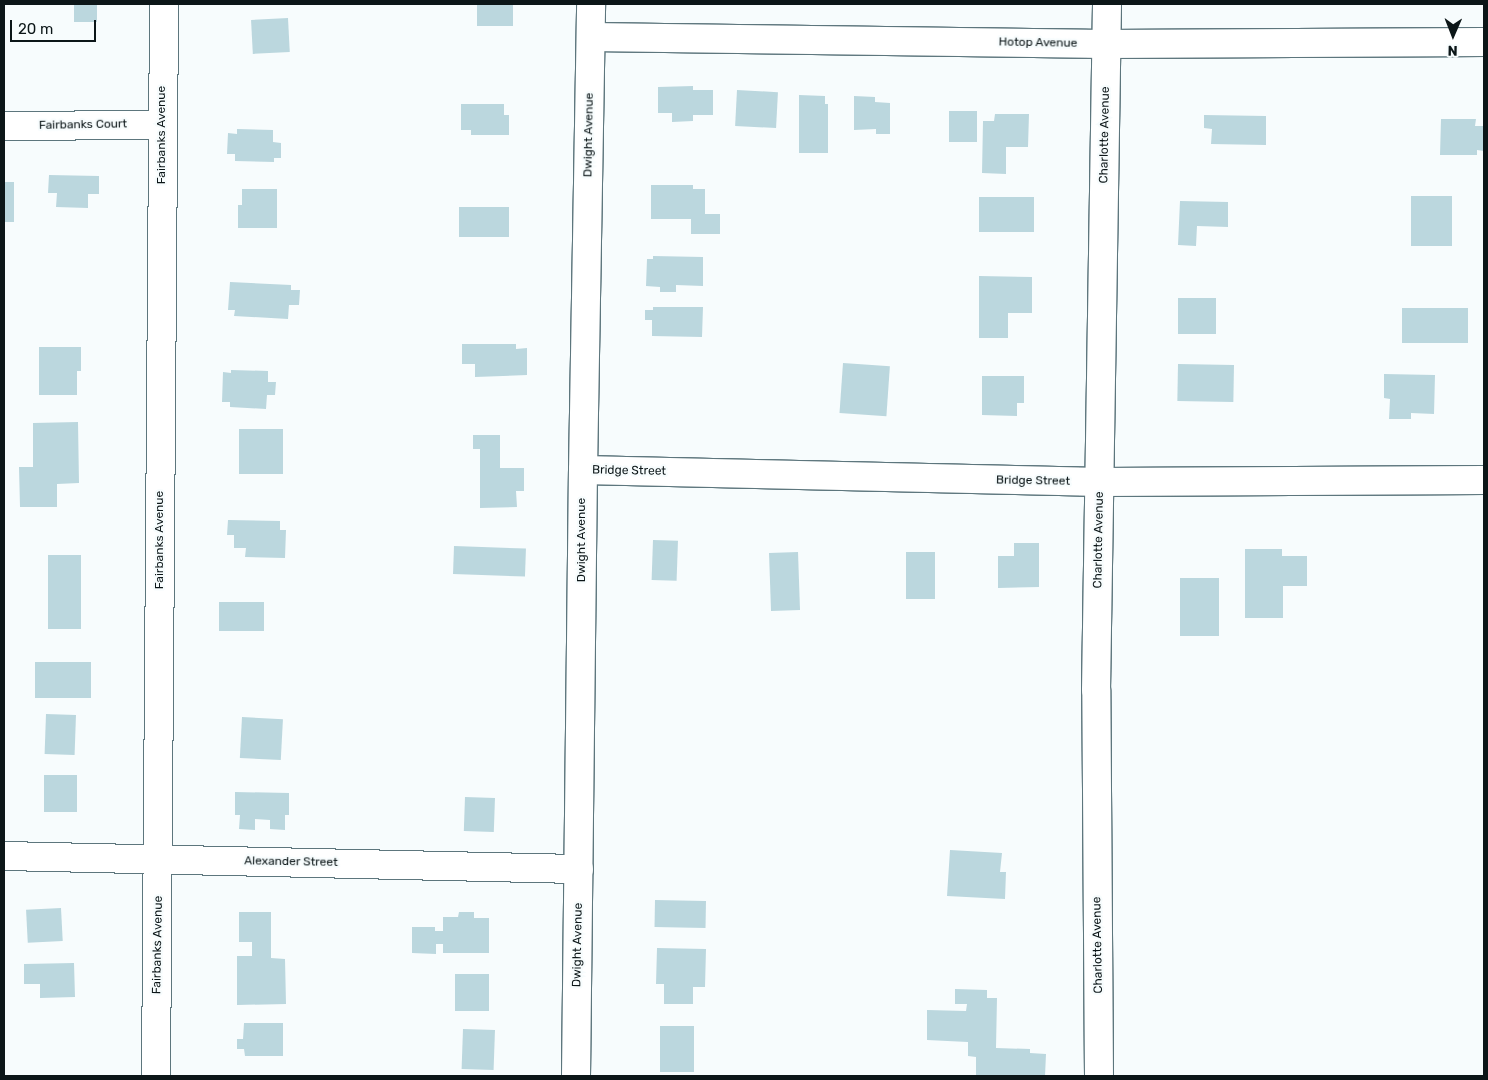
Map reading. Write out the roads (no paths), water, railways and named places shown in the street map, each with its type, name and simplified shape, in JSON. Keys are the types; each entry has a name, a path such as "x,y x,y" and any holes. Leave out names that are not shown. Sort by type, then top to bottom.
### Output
{"street":[{"name":"Fairbanks Avenue","path":"156,1076 164,4"},
{"name":"Dwight Avenue","path":"576,1076 591,4"},
{"name":"Charlotte Avenue","path":"1100,1076 1096,690 1101,482 1106,4"},
{"name":"Hotop Avenue","path":"591,37 1106,44 1484,42"},
{"name":"Fairbanks Court","path":"4,126 162,125"},
{"name":"Bridge Street","path":"583,470 1101,482 1484,480"},
{"name":"Alexander Street","path":"4,856 579,868"}]}
